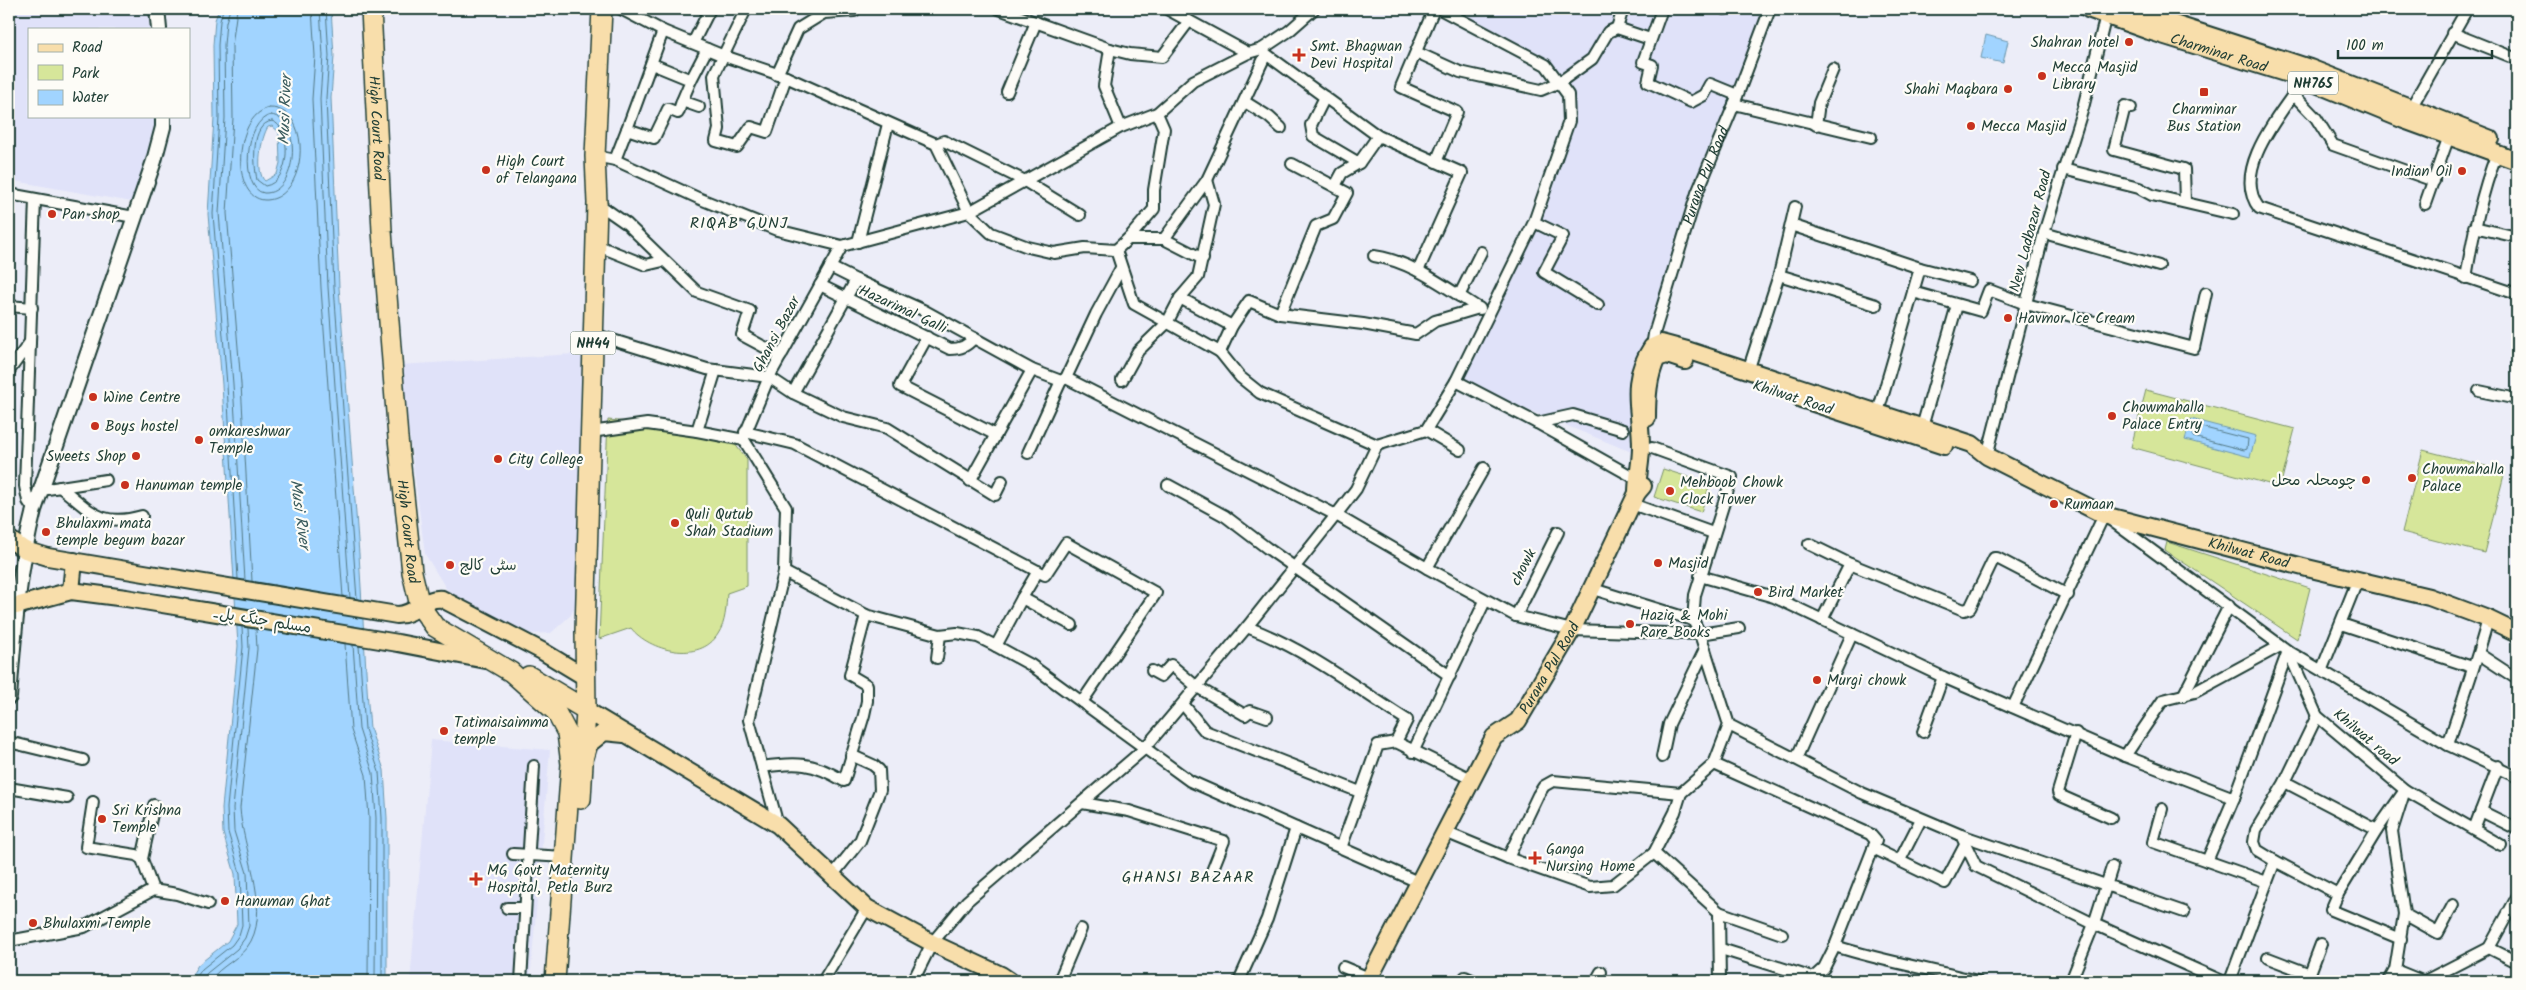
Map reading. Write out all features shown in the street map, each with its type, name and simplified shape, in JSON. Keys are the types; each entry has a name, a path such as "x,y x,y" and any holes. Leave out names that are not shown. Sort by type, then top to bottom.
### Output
{"highway":[{"name":"High Court Road","path":"370,9 382,231 398,438 412,572 420,606 435,627 505,668 556,712 567,733 570,764 555,981"},
{"name":"NH44","path":"566,981 584,759 586,710 584,677 597,203 595,156 602,9"},
{"path":"505,668 530,676 586,710"}],"main road":[{"path":"157,9 159,28"},
{"name":"Charminar Road","path":"2088,9 2107,12 2149,31 2307,74"},
{"name":"Charminar Road","path":"2128,9 2307,74 2407,115 2449,136 2517,161"},
{"name":"Charminar Road","path":"2407,115 2517,149"},
{"path":"9,698 16,606 34,510 154,161 163,127 163,118"},
{"name":"Khilwat Road","path":"1652,347 1661,343 1674,346 1972,444 1988,456 2104,515 2429,597 2488,619 2517,633"},
{"path":"1638,490 1641,445 1636,392 1639,373 1652,347"},
{"name":"Khilwat Road","path":"1647,417 1648,392 1653,367 1657,358 1667,355 1960,451 1988,456"},
{"name":"Purana Pul Road","path":"1368,980 1494,737 1518,721 1572,630 1593,589 1638,490 1652,448 1647,417"},
{"path":"9,539 25,550"},
{"path":"9,551 25,550"},
{"name":"مسلم جنگ پل۔","path":"25,550 48,557 397,615 406,615 420,606"},
{"path":"16,606 71,591 74,561"},
{"name":"مسلم جنگ پل۔","path":"71,591 126,598 398,643 505,668"},
{"path":"420,606 426,601 442,599 542,651 584,677"},
{"path":"586,710 778,825 867,908 1003,979"},
{"path":"584,759 589,744 604,732 614,732 633,737"}],"street":[{"path":"621,9 663,31 724,56 781,76 936,144 969,212 991,233 1028,248 1054,254 1085,248 1116,250 1154,208 1154,190 1164,129 1157,113"},
{"path":"693,43 710,9"},
{"path":"746,9 714,75 719,130 716,141 737,147 751,127 767,132 781,76 798,28 824,13 854,11 855,9"},
{"path":"999,9 1110,49 1145,56 1162,57 1189,21"},
{"path":"1167,9 1248,53"},
{"path":"1164,239 1207,180 1245,102 1264,52 1314,9"},
{"path":"1434,9 1401,87 1457,112 1436,162"},
{"path":"1116,250 1134,304 1220,352 1240,377 1260,393 1378,446 1426,430 1456,381 1483,311 1534,222 1569,121 1568,95 1546,65 1440,9"},
{"path":"1617,28 1623,9"},
{"path":"1662,9 1643,62 1652,65 1648,82 1691,102 1704,95 1710,84 1736,100 1816,125 1871,137"},
{"name":"Purana Pul Road","path":"1652,347 1654,334 1697,193 1736,100 1770,9"},
{"path":"2407,115 2466,9"},
{"name":"New Ladbazar Road","path":"1988,456 2044,233 2083,108 2107,12"},
{"path":"1007,92 1036,22"},
{"path":"1416,52 1460,72 1541,90 1560,82 1592,59 1608,32 1617,28 1650,39"},
{"path":"615,160 663,31"},
{"path":"2452,33 2517,58"},
{"path":"627,129 654,138 668,109 678,112 691,80 707,49"},
{"path":"1110,49 1104,86 1121,127"},
{"path":"595,156 615,160 698,198 777,230 842,246 969,212 1022,180 1121,127 1157,113 1193,81 1248,53 1264,52 1378,136 1462,173 1418,271"},
{"path":"652,64 691,80"},
{"path":"1816,125 1819,103 1833,69"},
{"path":"2307,74 2260,142 2250,186 2252,199 2259,208 2517,294"},
{"path":"2293,94 2316,118 2333,145 2434,181"},
{"path":"1325,96 1311,125 1313,136 1359,163"},
{"path":"682,101 699,107"},
{"path":"1245,102 1269,117 1281,128"},
{"path":"2131,108 2125,106 2114,150 2184,169 2184,202"},
{"path":"858,242 888,124"},
{"path":"1335,186 1342,173 1359,163 1378,136"},
{"path":"2425,204 2449,136"},
{"path":"936,144 944,141 1022,180 1080,215"},
{"path":"2466,278 2474,227 2486,181 2497,153"},
{"path":"1280,314 1316,226 1333,219 1347,193 1292,164"},
{"path":"2063,169 2233,214"},
{"path":"1122,380 1138,351 1167,323 1180,298 1198,277 1214,204 1207,180"},
{"path":"9,194 134,217"},
{"path":"34,510 28,501 25,486 35,199"},
{"path":"597,203 627,224 663,261 698,292 750,311 742,335 781,356"},
{"path":"1748,371 1779,275 1795,207"},
{"path":"1534,222 1564,236 1544,272 1598,304"},
{"path":"1791,225 1920,268 1970,281"},
{"path":"2474,227 2517,237"},
{"path":"2044,233 2159,266"},
{"path":"1128,238 1164,239 1203,259"},
{"path":"596,245 646,265 663,261"},
{"name":"Ghansi Bazar","path":"744,436 769,377 842,246"},
{"path":"1459,296 1481,252"},
{"path":"1374,256 1388,258 1418,271 1483,311"},
{"path":"830,266 856,280 923,310 1032,370 1064,380 1336,515 1485,601 1516,616 1572,630 1700,634 1739,628"},
{"path":"1028,453 1096,314 1121,268"},
{"path":"1878,412 1920,268"},
{"path":"1779,275 1876,305"},
{"path":"793,393 856,280"},
{"name":"Hazarimal Galli","path":"820,285 950,349 959,349 974,338"},
{"path":"1913,292 1981,311 1989,290 2026,304 2194,348 2206,293"},
{"path":"1180,298 1232,326"},
{"path":"1220,352 1232,326 1249,301 1280,314 1363,324 1416,334 1435,321 1483,311"},
{"path":"1922,427 1957,305"},
{"path":"9,306 32,308"},
{"path":"594,334 716,370 769,377 793,393 843,417 887,428 995,495 1002,481"},
{"path":"927,337 900,386 996,435"},
{"path":"9,371 31,341"},
{"path":"696,432 716,370"},
{"path":"970,481 1032,370"},
{"path":"1456,381 1537,423 1638,490 1713,533"},
{"path":"2479,391 2517,399"},
{"path":"1537,423 1573,415 1623,430"},
{"path":"590,432 646,424 795,444 1046,575 1066,542 1156,594 1082,702"},
{"path":"1426,430 1460,450"},
{"path":"744,436 786,508 784,572 748,720 778,825"},
{"path":"913,981 932,943 966,901 1082,804 1144,749 1197,688 1336,515 1356,489 1378,446"},
{"path":"1445,832 1508,858 1590,887 1613,884 1654,853 1675,812 1681,793 1714,764 1729,725 1700,634 1693,620 1695,595 1700,576 1732,477 1652,448"},
{"path":"1427,568 1484,468"},
{"path":"41,490 106,480"},
{"path":"1168,485 1225,516 1450,676"},
{"path":"60,487 101,519 127,520 142,516"},
{"path":"2013,707 2068,595 2104,515"},
{"name":"Khilwat road","path":"2104,515 2284,648 2317,716 2406,790 2501,845"},
{"name":"chowk","path":"1516,616 1558,532"},
{"path":"1809,544 1850,564 1964,610 1970,608 1994,558 2068,595"},
{"path":"1822,620 1850,564"},
{"path":"996,646 1038,571"},
{"path":"784,572 866,615 940,635 957,633 978,637 1031,665 1190,781 1418,882"},
{"path":"1700,576 1774,597 1943,677 2076,733 2125,756 2234,798"},
{"path":"2322,669 2358,579"},
{"path":"1593,589 1693,620"},
{"path":"1022,598 1072,625"},
{"path":"1413,752 1485,601"},
{"path":"2183,696 2229,606"},
{"path":"762,767 794,764 823,768 844,782 868,701 867,685 850,675 866,615"},
{"path":"2448,745 2472,667 2479,654 2488,619"},
{"path":"2341,624 2472,667"},
{"path":"1247,627 1284,642 1309,656 1407,720 1396,742"},
{"path":"1796,759 1852,634"},
{"path":"937,658 940,635"},
{"path":"2284,648 2322,669 2375,704 2448,745 2498,766 2517,777"},
{"path":"2125,756 2163,700 2195,692 2284,648"},
{"path":"2207,861 2234,798 2284,648"},
{"path":"1662,757 1669,724 1705,649"},
{"path":"2479,654 2517,679"},
{"path":"1152,671 1161,676 1171,665 1197,688 1245,715 1250,711 1267,717"},
{"path":"1923,732 1943,677"},
{"path":"1183,704 1204,731 1360,792"},
{"path":"2317,716 2285,782 2254,836 2257,850 2338,894"},
{"path":"1729,725 1862,793 1963,840 2184,912"},
{"path":"2076,733 2058,792 2059,795 2111,818"},
{"path":"9,742 83,760"},
{"path":"1341,848 1378,745 1396,742 1471,779"},
{"path":"832,876 860,841 880,790 879,770 873,765 851,755"},
{"path":"1714,764 1870,834 1876,841 1835,946 1824,968 1815,980 1721,948"},
{"path":"521,981 534,766"},
{"path":"2474,829 2498,766"},
{"path":"1508,858 1538,795 1544,786 1553,781 1681,793"},
{"path":"2285,782 2377,830"},
{"path":"9,788 67,798"},
{"path":"2401,939 2331,910 2338,894 2377,830 2406,790"},
{"path":"2389,981 2395,970 2404,914 2392,831 2406,790"},
{"path":"93,802 86,846 136,855 142,859"},
{"path":"1082,804 1129,811 1224,841 1212,872"},
{"path":"153,890 142,859 154,805"},
{"path":"2162,809 2153,842 2267,882"},
{"path":"2481,811 2517,829"},
{"path":"1900,860 1921,819"},
{"path":"1239,981 1266,919 1296,828"},
{"path":"1873,848 1945,883 1963,840"},
{"path":"1963,840 1976,866 2094,924 2222,981"},
{"path":"1654,853 1719,912 1782,934"},
{"path":"513,854 565,857"},
{"path":"2230,981 2275,861"},
{"path":"2071,981 2094,924 2112,867"},
{"path":"9,941 84,927 153,890 177,894 208,904"},
{"path":"2395,970 2423,981 2489,948 2517,897"},
{"path":"2404,914 2438,933 2453,906"},
{"path":"506,908 525,908"},
{"path":"823,981 867,908"},
{"path":"1719,912 1720,981"},
{"path":"1059,981 1081,929"},
{"path":"2268,958 2308,978 2321,944"},
{"path":"1835,946 1866,956 1888,959 1977,981"},
{"path":"2489,948 2517,962"},
{"path":"1343,967 1368,980"}],"shaded area":[{"path":"9,9 148,9 150,28 28,28 28,118 158,118 132,202 9,180"},
{"path":"1441,9 1770,9 1697,193 1636,364 1634,453 1456,381 1534,222 1569,121 1568,95 1546,65"},
{"name":"City College","path":"590,353 576,604 571,615 551,633 520,634 447,590 425,554 400,365"},
{"path":"431,740 550,750 530,981 410,981"}],"green space":[{"path":"2146,390 2295,429 2280,487 2131,447"},
{"name":"Quli Qutub Shah Stadium","path":"608,420 725,431 747,460 747,586 727,593 721,629 710,643 699,649 674,651 662,648 639,636 631,628 599,639"},
{"path":"2423,450 2505,471 2484,553 2402,532"},
{"path":"1663,469 1710,484 1701,512 1654,497"},
{"path":"2167,542 2310,588 2297,639 2165,550"}],"water":[{"name":"Musi River","path":"219,9 331,9 334,56 331,98 339,287 370,728 384,770 387,818 387,981 188,981 198,965 228,941 237,924 235,874 223,833 222,808 238,646 222,385 208,214 214,118 213,45 215,20","holes":["272,126 279,132 280,163 277,174 265,181 260,171 263,139 268,127"]},
{"path":"1986,35 2008,41 2003,63 1981,58"},
{"path":"2191,419 2256,436 2250,457 2185,440"}],"place":[{"name":"Shahran hotel","path":"2129,42"},
{"name":"Smt. Bhagwan Devi Hospital","path":"1299,55"},
{"name":"Mecca Masjid Library","path":"2042,76"},
{"name":"Shahi Maqbara","path":"2008,89"},
{"name":"Charminar Bus Station","path":"2204,92"},
{"name":"Mecca Masjid","path":"1971,126"},
{"name":"High Court of Telangana","path":"486,170"},
{"name":"Indian Oil","path":"2462,171"},
{"name":"Pan shop","path":"52,214"},
{"name":"Havmor Ice Cream","path":"2008,318"},
{"name":"Wine Centre","path":"93,397"},
{"name":"Chowmahalla Palace Entry","path":"2112,416"},
{"name":"Boys hostel","path":"95,426"},
{"name":"omkareshwar Temple","path":"199,440"},
{"name":"Sweets Shop","path":"136,456"},
{"name":"City College","path":"498,459"},
{"name":"Chowmahalla Palace","path":"2412,478"},
{"name":"چومحلہ محل","path":"2366,480"},
{"name":"Hanuman temple","path":"125,485"},
{"name":"Mehboob Chowk Clock Tower","path":"1670,491"},
{"name":"Rumaan","path":"2054,504"},
{"name":"Quli Qutub Shah Stadium","path":"675,523"},
{"name":"Bhulaxmi mata temple begum bazar","path":"46,532"},
{"name":"Masjid","path":"1658,563"},
{"name":"سٹی کالج","path":"450,565"},
{"name":"Bird Market","path":"1758,592"},
{"name":"Haziq & Mohi Rare Books","path":"1630,624"},
{"name":"Murgi chowk","path":"1817,680"},
{"name":"Tatimaisaimma temple","path":"444,731"},
{"name":"Sri Krishna Temple","path":"102,819"},
{"name":"Ganga Nursing Home","path":"1535,858"},
{"name":"MG Govt Maternity Hospital, Petla Burz","path":"476,879"},
{"name":"Hanuman Ghat","path":"225,901"},
{"name":"Bhulaxmi Temple","path":"33,923"}],"district":[{"name":"RIQAB GUNJ","path":"739,222"},
{"name":"GHANSI BAZAAR","path":"1188,876"}]}
